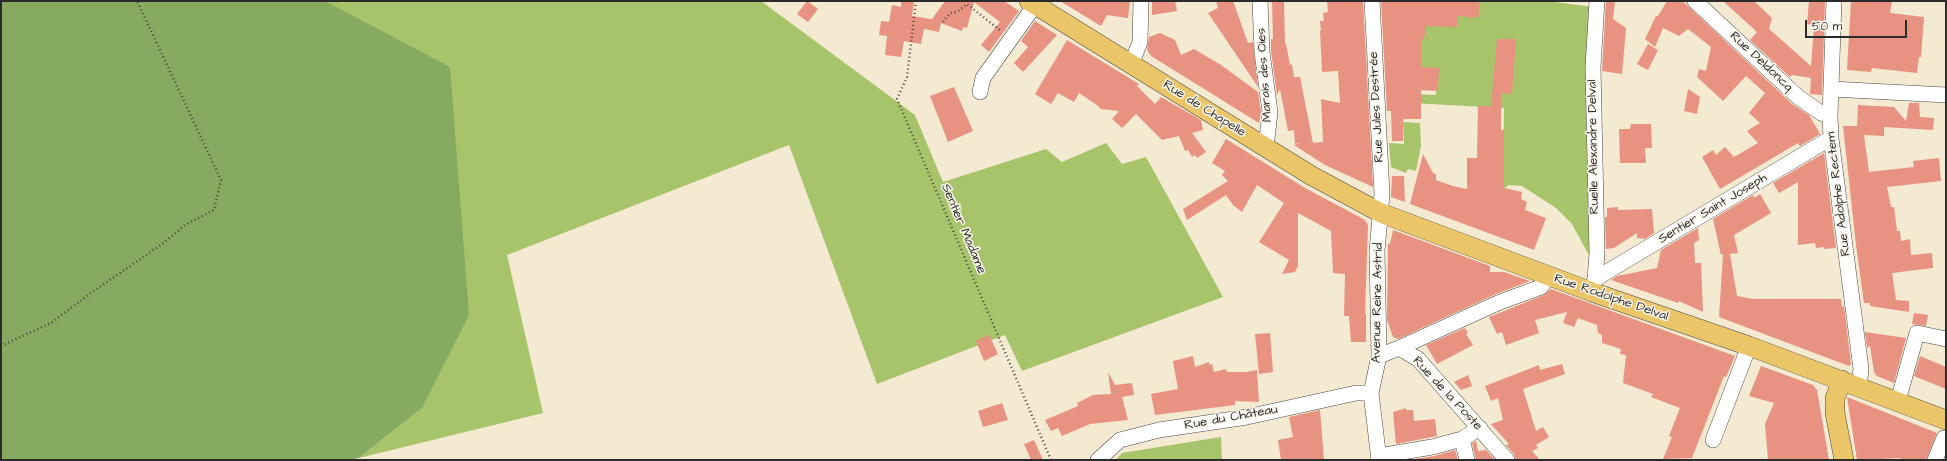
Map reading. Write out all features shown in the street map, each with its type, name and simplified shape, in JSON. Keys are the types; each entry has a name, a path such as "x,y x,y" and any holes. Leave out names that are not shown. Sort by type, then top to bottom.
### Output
{"main road":[{"name":"Rue de Chapelle","path":"1032,3 1325,184 1381,213"},
{"name":"Rue Rodolphe Delval","path":"1381,213 1548,276 1593,285 1850,384 1945,416"},
{"path":"1844,460 1835,413 1835,398 1850,384"}],"street":[{"path":"1131,65 1140,42 1141,1"},
{"name":"Marais des Oies","path":"1260,1 1262,52 1270,112 1266,148"},
{"name":"Rue Jules Destrée","path":"1372,1 1382,194 1381,213"},
{"name":"Ruelle Alexandre Delval","path":"1593,285 1597,254 1593,67 1596,1"},
{"name":"Rue Deldoncq","path":"1695,1 1798,97 1821,113 1830,116"},
{"name":"Rue Adolphe Rectem","path":"1834,1 1830,116 1831,138 1861,369 1850,384"},
{"path":"980,92 983,78 1010,39 1032,3"},
{"path":"1831,89 1946,95"},
{"name":"Sentier Saint Joseph","path":"1593,285 1831,138"},
{"name":"Avenue Reine Astrid","path":"1379,458 1371,393 1379,356 1378,251 1381,213"},
{"path":"1399,348 1517,294 1541,287 1548,276"},
{"path":"1898,401 1917,333 1946,339"},
{"path":"1713,440 1749,346"},
{"name":"Rue de la Poste","path":"1379,356 1399,348 1418,359 1507,460"},
{"name":"Rue du Château","path":"1098,460 1120,440 1159,430 1247,417 1356,393 1371,393"},
{"path":"1379,458 1462,439 1480,428"},
{"path":"1935,460 1944,438 1946,438"},
{"path":"1462,439 1467,460"}],"path":[{"path":"1,346 51,323 91,293 160,246 185,225 214,210 221,180 137,1"},
{"name":"Sentier Madame","path":"916,1 908,77 897,99 1051,460"},
{"path":"943,22 950,13 957,12 966,4 1010,39"}],"green space":[{"path":"1,1 325,1 450,67 469,315 422,408 359,458 348,460 1,460"},
{"path":"325,1 761,1 915,115 943,182 1046,149 1062,162 1106,143 1122,164 1146,157 1223,297 1022,371 1005,335 877,384 789,145 507,255 543,413 359,458 422,408"},
{"path":"1470,1 1547,1 1593,7 1591,259 1572,224 1556,208 1522,186 1509,185 1503,189 1504,108 1411,103 1411,94 1436,95 1437,87 1420,70 1415,11"},
{"path":"1403,122 1420,123 1421,146 1416,171 1408,169 1406,173 1391,167 1389,143 1404,144"},
{"path":"1221,437 1222,460 1116,460 1122,453"}],"building":[{"path":"807,1 818,9 808,22 797,14"},
{"path":"901,1 914,1 912,16 932,19 945,1 1004,1 1019,11 989,52 981,45 1000,22 974,2 967,28 963,27 962,31 941,23 939,32 924,29 921,44 904,41 901,57 885,55 887,36 879,35 881,21 889,22 892,5 901,7"},
{"path":"1060,1 1130,1 1128,18 1107,15 1101,26"},
{"path":"1152,1 1175,1 1177,11 1152,15"},
{"path":"1216,1 1233,1 1248,43 1253,42 1258,87 1208,13 1218,8"},
{"path":"1272,1 1284,1 1285,44 1290,65 1292,64 1294,77 1300,77 1313,143 1323,142 1321,99 1340,103 1338,71 1322,72 1320,21 1324,21 1323,13 1328,12 1327,1 1363,1 1373,187 1325,165 1294,145 1300,143 1295,144 1294,130 1288,131 1280,89 1277,95 1271,51 1271,39 1273,39"},
{"path":"1381,1 1480,1 1478,18 1458,16 1457,27 1426,26 1424,39 1421,40 1421,67 1439,68 1438,91 1421,90 1421,119 1403,119 1403,141 1392,141 1391,111 1387,111"},
{"path":"1606,1 1615,1 1613,19 1626,28 1622,74 1602,71"},
{"path":"1667,1 1682,1 1687,5 1792,104 1809,115 1820,134 1800,146 1798,143 1720,189 1702,157 1713,150 1716,155 1725,147 1734,157 1758,143 1747,131 1760,123 1749,113 1765,93 1746,76 1723,101 1697,77 1699,69 1706,71 1711,47 1688,29 1679,36 1663,28 1655,47 1645,39 1656,16 1658,16"},
{"path":"1723,1 1754,1 1772,18 1769,29 1811,66 1814,25 1807,24 1809,1 1825,1 1822,95 1810,94 1811,78 1792,75 1790,77 1750,40 1757,32"},
{"path":"1851,1 1892,1 1890,13 1924,17 1921,57 1919,57 1917,73 1872,68 1871,72 1847,70"},
{"path":"1035,21 1057,35 1023,72 1014,63 1028,47 1021,41"},
{"path":"1160,33 1175,40 1181,55 1194,49 1221,65 1258,92 1261,112 1259,123 1151,56 1147,50 1149,37"},
{"path":"1497,39 1516,39 1512,94 1501,93 1501,130 1504,130 1504,188 1522,192 1521,199 1527,202 1525,210 1546,218 1534,250 1410,204 1423,154 1433,173 1436,174 1436,180 1467,189 1467,158 1477,158 1478,106 1491,106"},
{"path":"1067,40 1139,84 1137,86 1155,104 1161,97 1201,120 1203,130 1192,133 1206,152 1197,158 1195,155 1192,157 1188,150 1185,151 1179,136 1162,140 1136,114 1122,128 1112,119 1119,111 1101,109 1079,93 1074,102 1058,93 1051,104 1035,94"},
{"path":"1648,44 1658,50 1648,70 1637,64"},
{"path":"954,87 973,131 948,142 930,96"},
{"path":"1688,89 1700,97 1697,114 1684,111"},
{"path":"1909,103 1919,103 1920,117 1934,118 1933,130 1884,127 1884,136 1864,135 1869,172 1914,167 1913,161 1939,158 1941,181 1887,187 1891,207 1894,207 1897,231 1900,231 1901,241 1910,239 1911,255 1932,253 1933,268 1892,273 1896,300 1909,301 1909,312 1870,306 1870,303 1864,303 1843,126 1857,126 1858,105 1894,107 1906,121"},
{"path":"1631,124 1651,124 1652,148 1645,148 1646,163 1620,163 1619,129 1630,129"},
{"path":"1226,139 1305,188 1365,220 1368,225 1365,314 1366,342 1351,342 1349,316 1344,316 1345,274 1333,273 1331,231 1298,213 1298,266 1295,272 1282,274 1289,260 1259,242 1284,203 1257,185 1242,212 1233,205 1226,195 1187,220 1183,209 1228,181 1222,175 1225,171 1212,163"},
{"path":"1824,153 1836,248 1824,249 1824,247 1816,248 1815,243 1798,245 1798,182 1779,193 1773,183"},
{"path":"1392,176 1404,176 1405,202 1391,197"},
{"path":"1760,194 1771,213 1734,235 1738,253 1730,254 1737,296 1753,299 1841,299 1842,307 1844,306 1851,364 1849,366 1719,317 1723,254 1721,255 1713,219 1753,195 1754,198"},
{"path":"1618,207 1618,210 1652,209 1654,233 1645,239 1637,238 1637,233 1614,248 1606,249 1605,217 1607,217 1607,208"},
{"path":"1698,228 1699,240 1694,243 1695,263 1701,263 1703,312 1679,301 1678,303 1611,280 1617,276 1657,268 1661,250"},
{"path":"1393,230 1490,266 1490,272 1504,272 1530,281 1496,294 1398,339 1393,337 1387,320 1388,244 1390,244"},
{"path":"1551,289 1735,356 1726,377 1724,376 1692,458 1663,459 1672,437 1669,436 1680,408 1651,397 1653,394 1623,383 1626,355 1620,354 1621,349 1602,343 1602,335 1598,333 1597,325 1578,318 1574,327 1563,323 1567,312 1535,320 1539,333 1506,345 1502,332 1497,334 1489,317 1544,295"},
{"path":"1914,313 1928,315 1926,326 1912,324"},
{"path":"1465,328 1468,333 1466,334 1473,345 1437,364 1426,345"},
{"path":"1865,332 1906,338 1894,383 1877,376 1874,372 1870,346 1867,348"},
{"path":"1270,333 1273,372 1259,374 1255,334"},
{"path":"989,335 998,354 984,361 976,341"},
{"path":"1193,356 1195,367 1209,362 1209,365 1212,364 1214,372 1226,369 1227,372 1246,372 1257,370 1259,402 1235,401 1235,405 1155,415 1151,394 1178,389 1173,361"},
{"path":"1920,356 1946,367 1946,389 1914,376"},
{"path":"1562,364 1565,374 1523,389 1536,431 1543,427 1549,437 1536,445 1538,448 1532,451 1540,460 1516,460 1514,454 1506,445 1509,444 1491,424 1503,420 1498,398 1491,401 1485,386 1539,365 1540,370"},
{"path":"1761,366 1813,385 1817,390 1829,460 1768,460 1765,424 1774,403 1749,396"},
{"path":"1108,372 1115,385 1132,383 1134,395 1122,397 1128,420 1090,424 1062,436 1058,428 1051,431 1045,420 1078,406 1077,403 1093,395 1111,394"},
{"path":"1468,375 1472,386 1461,390 1454,382"},
{"path":"1847,397 1937,433 1926,460 1900,460 1901,458 1857,460"},
{"path":"1002,403 1008,420 983,427 978,411"},
{"path":"1406,408 1406,410 1413,410 1414,421 1435,419 1437,436 1396,444 1393,412"},
{"path":"1320,410 1324,460 1281,460 1278,440 1293,437 1289,417"},
{"path":"1034,440 1043,460 1031,460 1024,444"},
{"path":"1476,441 1478,451 1486,450 1495,460 1476,460 1472,443"},
{"path":"1455,450 1458,460 1409,460 1434,456"}]}
